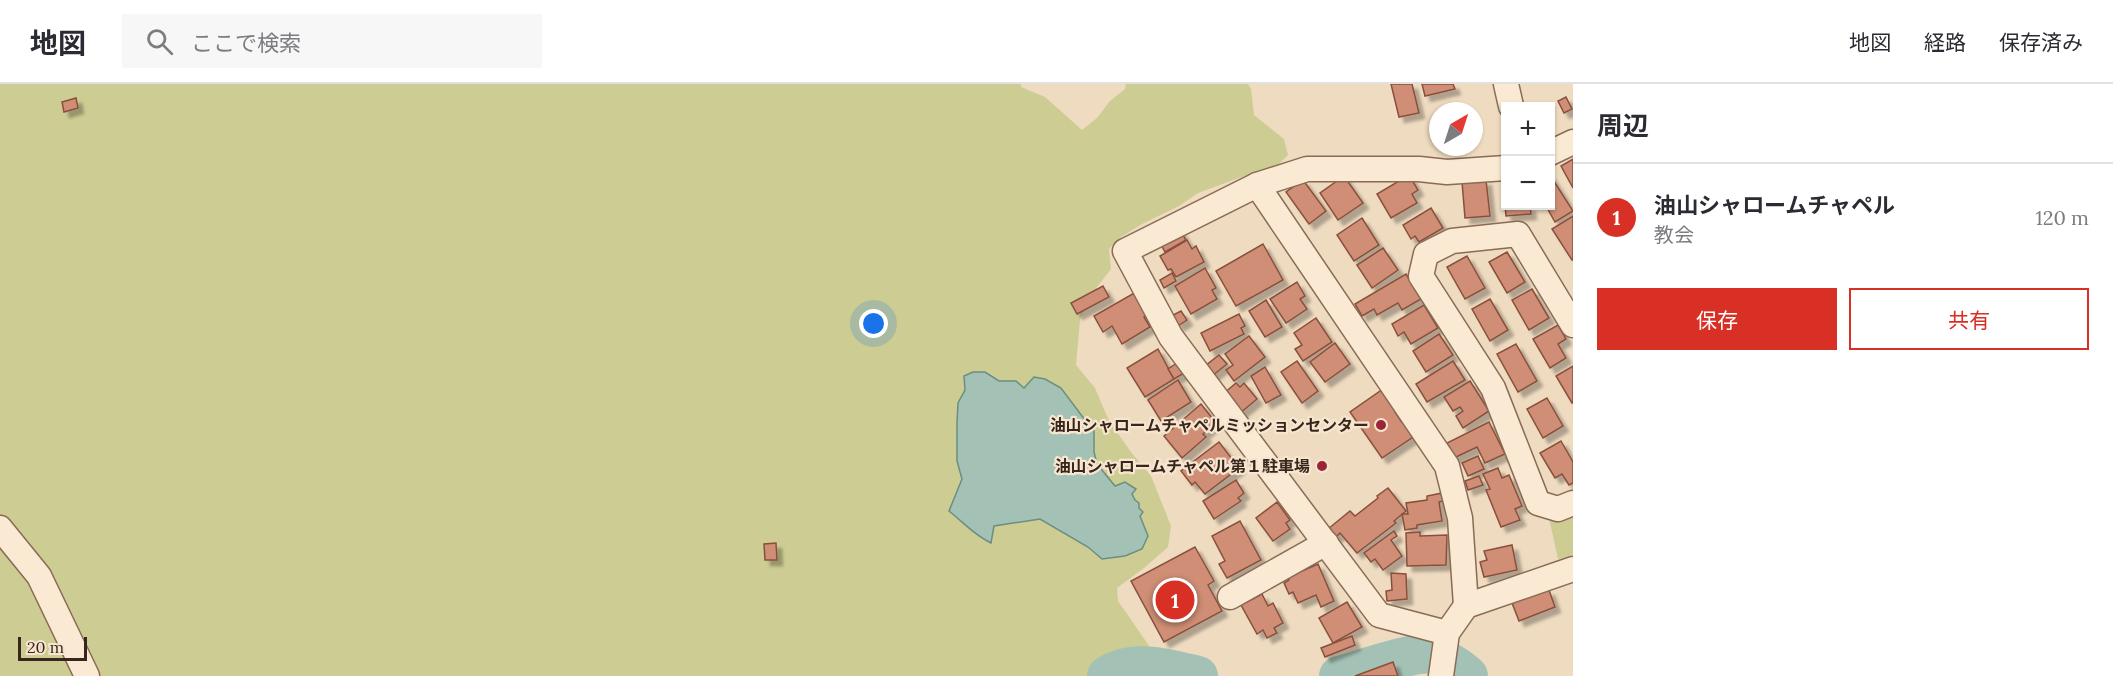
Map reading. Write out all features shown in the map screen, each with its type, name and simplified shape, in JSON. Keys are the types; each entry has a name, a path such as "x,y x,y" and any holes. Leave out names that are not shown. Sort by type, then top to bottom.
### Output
{"street":[{"path":"1506,84 1510,102"},
{"path":"1555,151 1573,142"},
{"path":"1447,633 1379,615 1172,337 1125,251 1257,185 1307,169 1419,169 1447,172 1501,168"},
{"path":"1257,185 1447,466 1460,518 1466,606"},
{"path":"1573,325 1518,234 1452,241 1426,254 1421,276 1493,388 1538,503 1558,509 1573,503"},
{"path":"0,528 39,576 87,676"},
{"path":"1230,597 1326,543"},
{"path":"1441,673 1447,633 1466,606 1573,569"}],"shaded area":[{"path":"0,84 1021,84 1021,87 1045,97 1082,130 1125,89 1126,84 1248,84 1251,89 1254,115 1284,139 1288,155 1273,170 1244,176 1198,193 1179,206 1121,237 1109,249 1111,269 1094,291 1080,319 1076,365 1095,388 1109,421 1151,476 1171,526 1168,547 1117,588 1118,601 1152,650 1138,676 0,676"},
{"path":"973,372 985,372 999,381 1016,381 1024,388 1034,377 1045,379 1061,388 1094,431 1094,452 1097,464 1115,486 1125,482 1136,489 1132,494 1143,512 1140,516 1148,536 1142,549 1125,556 1102,559 1088,547 1040,519 994,526 991,543 949,511 962,479 957,461 958,403 965,390 964,376"},
{"path":"1573,511 1573,555 1558,559 1549,518"}],"building":[{"path":"1391,84 1412,84 1419,113 1399,117"},
{"path":"1422,84 1453,84 1455,89 1425,96"},
{"path":"1566,97 1572,109 1564,113 1558,101"},
{"path":"76,98 78,108 64,112 62,102"},
{"path":"1573,159 1573,188 1561,166"},
{"path":"1409,175 1418,190 1412,194 1417,203 1391,218 1377,194"},
{"path":"1344,176 1363,203 1338,220 1320,193"},
{"path":"1303,180 1326,211 1309,224 1286,192"},
{"path":"1486,180 1490,216 1465,218 1462,182"},
{"path":"1555,183 1573,211 1555,222 1548,210 1555,210"},
{"path":"1431,208 1443,228 1419,242 1415,236 1411,239 1403,225"},
{"path":"1505,210 1530,210 1531,214 1506,216"},
{"path":"1573,216 1573,260 1572,260 1552,229"},
{"path":"1362,218 1379,245 1354,261 1337,235"},
{"path":"1180,230 1186,240 1165,252 1159,241"},
{"path":"1187,240 1192,249 1196,246 1204,262 1176,277 1171,269 1168,270 1160,256"},
{"path":"1263,244 1283,280 1236,306 1216,271"},
{"path":"1383,248 1398,270 1372,288 1357,265"},
{"path":"1507,252 1525,282 1507,293 1489,262"},
{"path":"1467,256 1485,288 1465,299 1447,267"},
{"path":"1205,268 1216,288 1212,290 1217,299 1191,314 1175,286"},
{"path":"1172,273 1176,281 1164,288 1160,280"},
{"path":"1406,274 1421,299 1402,310 1398,303 1377,315 1374,309 1362,316 1355,304"},
{"path":"1297,282 1305,296 1300,299 1307,309 1286,323 1270,299"},
{"path":"1103,286 1109,297 1077,314 1071,303"},
{"path":"1532,289 1549,318 1529,330 1512,300"},
{"path":"1136,292 1149,314 1144,317 1150,327 1122,344 1112,326 1103,332 1094,316"},
{"path":"1490,299 1508,330 1490,341 1472,309"},
{"path":"1266,300 1282,327 1265,337 1249,311"},
{"path":"1424,305 1438,328 1411,344 1404,332 1398,336 1392,324"},
{"path":"1181,311 1187,320 1178,326 1173,315"},
{"path":"1239,314 1245,326 1241,328 1244,334 1210,351 1201,333"},
{"path":"1316,318 1332,342 1303,361 1295,349 1302,345 1294,333"},
{"path":"1558,325 1566,339 1558,344 1566,358 1550,368 1533,339"},
{"path":"1439,334 1453,355 1426,372 1413,351"},
{"path":"1249,336 1265,357 1234,381 1226,370 1233,365 1225,354"},
{"path":"1335,343 1350,364 1325,382 1310,362"},
{"path":"1516,344 1537,381 1518,392 1497,354"},
{"path":"1158,349 1174,379 1145,397 1127,368"},
{"path":"1219,355 1227,364 1212,376 1205,366"},
{"path":"1180,361 1186,372 1174,379 1168,369"},
{"path":"1297,361 1318,391 1302,403 1281,372"},
{"path":"1453,361 1465,380 1427,402 1416,384"},
{"path":"1573,366 1573,403 1572,403 1556,376"},
{"path":"1265,367 1281,395 1266,403 1251,376"},
{"path":"1178,380 1191,402 1161,421 1148,400"},
{"path":"1470,381 1489,411 1463,428 1456,416 1463,411 1460,407 1453,411 1444,397"},
{"path":"1236,383 1240,387 1244,383 1257,399 1239,414 1223,394"},
{"name":"油山シャロームチャペルミッションセンター","path":"1383,389 1398,410 1395,412 1401,421 1404,418 1416,435 1382,458 1350,412"},
{"path":"1547,398 1563,426 1543,438 1527,409"},
{"path":"1201,404 1216,423 1203,434 1206,437 1182,458 1164,436"},
{"path":"1489,422 1505,454 1485,463 1477,447 1454,458 1447,443"},
{"path":"1561,441 1573,462 1573,483 1569,485 1562,474 1555,478 1540,453"},
{"path":"1219,442 1239,468 1205,494 1195,482 1192,485 1181,471"},
{"path":"1478,456 1484,469 1468,476 1462,463"},
{"path":"1498,468 1502,478 1509,475 1522,506 1515,509 1520,520 1501,527 1486,490 1490,489 1483,474"},
{"path":"1479,476 1483,485 1468,490 1465,481"},
{"path":"1236,480 1244,493 1238,498 1241,501 1214,519 1203,501"},
{"path":"1388,488 1406,511 1394,521 1396,523 1357,553 1340,533 1335,538 1328,529 1350,511 1355,516"},
{"path":"1442,493 1443,501 1439,502 1442,521 1417,525 1417,528 1405,530 1402,514 1408,514 1406,503 1427,500 1427,496"},
{"path":"1277,502 1290,520 1286,523 1290,529 1273,541 1256,518"},
{"path":"1240,521 1261,560 1227,578 1219,564 1225,561 1212,536"},
{"path":"1394,531 1397,536 1391,540 1402,556 1383,570 1375,559 1371,562 1364,553"},
{"path":"1420,532 1420,536 1447,535 1446,565 1407,566 1406,533"},
{"path":"776,543 777,560 765,560 764,544"},
{"path":"1512,545 1517,570 1484,577 1480,562 1487,560 1484,551"},
{"path":"1195,547 1214,581 1208,585 1222,611 1164,642 1131,581"},
{"path":"1318,564 1334,601 1321,607 1316,595 1298,603 1293,592 1289,594 1284,583 1289,580 1288,577"},
{"path":"1391,573 1406,574 1407,599 1387,601 1386,591 1392,590"},
{"path":"1549,590 1555,607 1519,621 1512,603"},
{"path":"1262,594 1268,606 1273,603 1283,623 1274,628 1277,633 1267,638 1263,630 1257,634 1241,605"},
{"path":"1347,602 1362,627 1333,643 1319,618"},
{"path":"1352,636 1355,645 1325,657 1321,648"},
{"path":"1393,662 1398,676 1355,676"}],"waterway":[{"path":"1339,676 1400,658 1423,654 1440,657 1468,676"},
{"path":"1107,676 1128,667 1140,666 1163,668 1198,676"}],"place":[{"name":"油山シャロームチャペルミッションセンター","path":"1381,425"},
{"name":"油山シャロームチャペル第１駐車場","path":"1322,466"},
{"name":"油山シャロームチャペル","path":"1175,600"}]}
